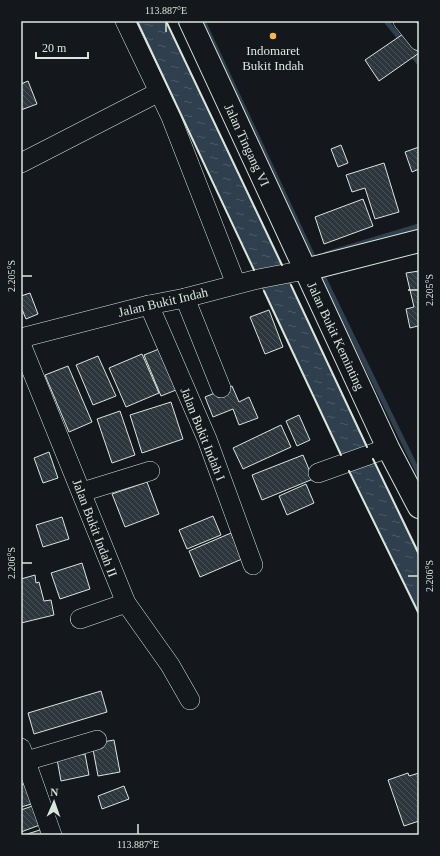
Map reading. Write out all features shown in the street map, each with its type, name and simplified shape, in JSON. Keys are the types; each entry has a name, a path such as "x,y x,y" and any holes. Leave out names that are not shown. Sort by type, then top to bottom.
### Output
{"main road":[{"name":"Jalan Tingang VI","path":"190,21 295,271"},
{"name":"Jalan Bukit Keminting","path":"419,241 295,271 379,451 419,507"}],"street":[{"path":"125,21 159,92 236,284"},
{"path":"403,21 419,41"},
{"path":"21,163 159,92"},
{"name":"Jalan Bukit Indah","path":"21,338 149,305 185,298 236,284 295,271"},
{"path":"185,298 220,388"},
{"name":"Jalan Bukit Indah I","path":"149,305 207,439 253,565"},
{"name":"Jalan Bukit Indah II","path":"21,344 126,603 170,665 190,700"},
{"path":"318,473 379,451"},
{"path":"82,492 150,471"},
{"path":"80,619 126,603"},
{"path":"52,835 23,754 97,740"}],"water":[{"path":"137,21 166,21 419,556 419,614 341,455"}],"building":[{"path":"406,32 419,53 379,81 365,60"},
{"path":"28,81 37,104 21,110 21,84"},
{"path":"341,145 348,163 338,167 331,149"},
{"path":"419,147 419,169 412,172 405,152"},
{"path":"384,163 399,212 375,219 365,188 352,192 346,175"},
{"path":"363,199 373,226 324,244 315,217"},
{"path":"419,271 419,330 418,326 410,328 406,309 414,307 406,273"},
{"path":"30,293 38,314 26,319 21,307 21,296"},
{"path":"269,310 283,347 265,354 250,317"},
{"path":"164,347 181,388 161,396 144,355"},
{"path":"142,354 159,393 126,407 109,368"},
{"path":"98,356 116,396 93,405 76,365"},
{"path":"68,366 92,422 69,432 45,375"},
{"path":"232,386 239,402 249,397 258,418 239,425 233,409 213,417 205,397"},
{"path":"171,402 183,439 142,453 130,415"},
{"path":"120,411 135,455 112,463 97,419"},
{"path":"299,415 310,440 297,446 286,421"},
{"path":"281,425 291,447 243,469 233,448"},
{"path":"49,452 58,478 43,483 34,458"},
{"path":"303,455 313,479 262,500 252,475"},
{"path":"147,482 159,514 125,527 112,494"},
{"path":"306,484 314,503 287,515 279,496"},
{"path":"213,516 221,535 187,549 179,530"},
{"path":"62,517 69,539 43,547 36,525"},
{"path":"231,533 242,559 200,577 189,551"},
{"path":"82,563 90,589 60,599 51,573"},
{"path":"35,575 36,583 39,582 44,601 51,600 54,615 21,623 21,579"},
{"path":"101,691 107,712 34,734 28,713"},
{"path":"114,740 120,772 98,776 92,744"},
{"path":"85,754 89,775 61,781 57,759"},
{"path":"408,773 409,776 419,773 419,821 404,826 388,780"},
{"path":"27,782 35,803 21,807 21,785"},
{"path":"124,786 129,799 102,809 98,796"},
{"path":"38,804 45,823 21,832 21,810"},
{"path":"43,829 45,835 24,835"}],"waterway":[{"path":"203,21 316,263"},
{"path":"386,21 403,42"},
{"path":"416,21 419,25"},
{"path":"410,52 419,63"},
{"path":"326,254 419,226"},
{"path":"321,272 419,474"}],"wall":[{"path":"137,21 254,270"},
{"path":"166,21 282,265"},
{"path":"291,285 367,447"},
{"path":"264,291 341,455"},
{"path":"373,459 419,554"},
{"path":"349,471 419,614"}],"place":[{"name":"Indomaret Bukit Indah","path":"273,36"}]}
